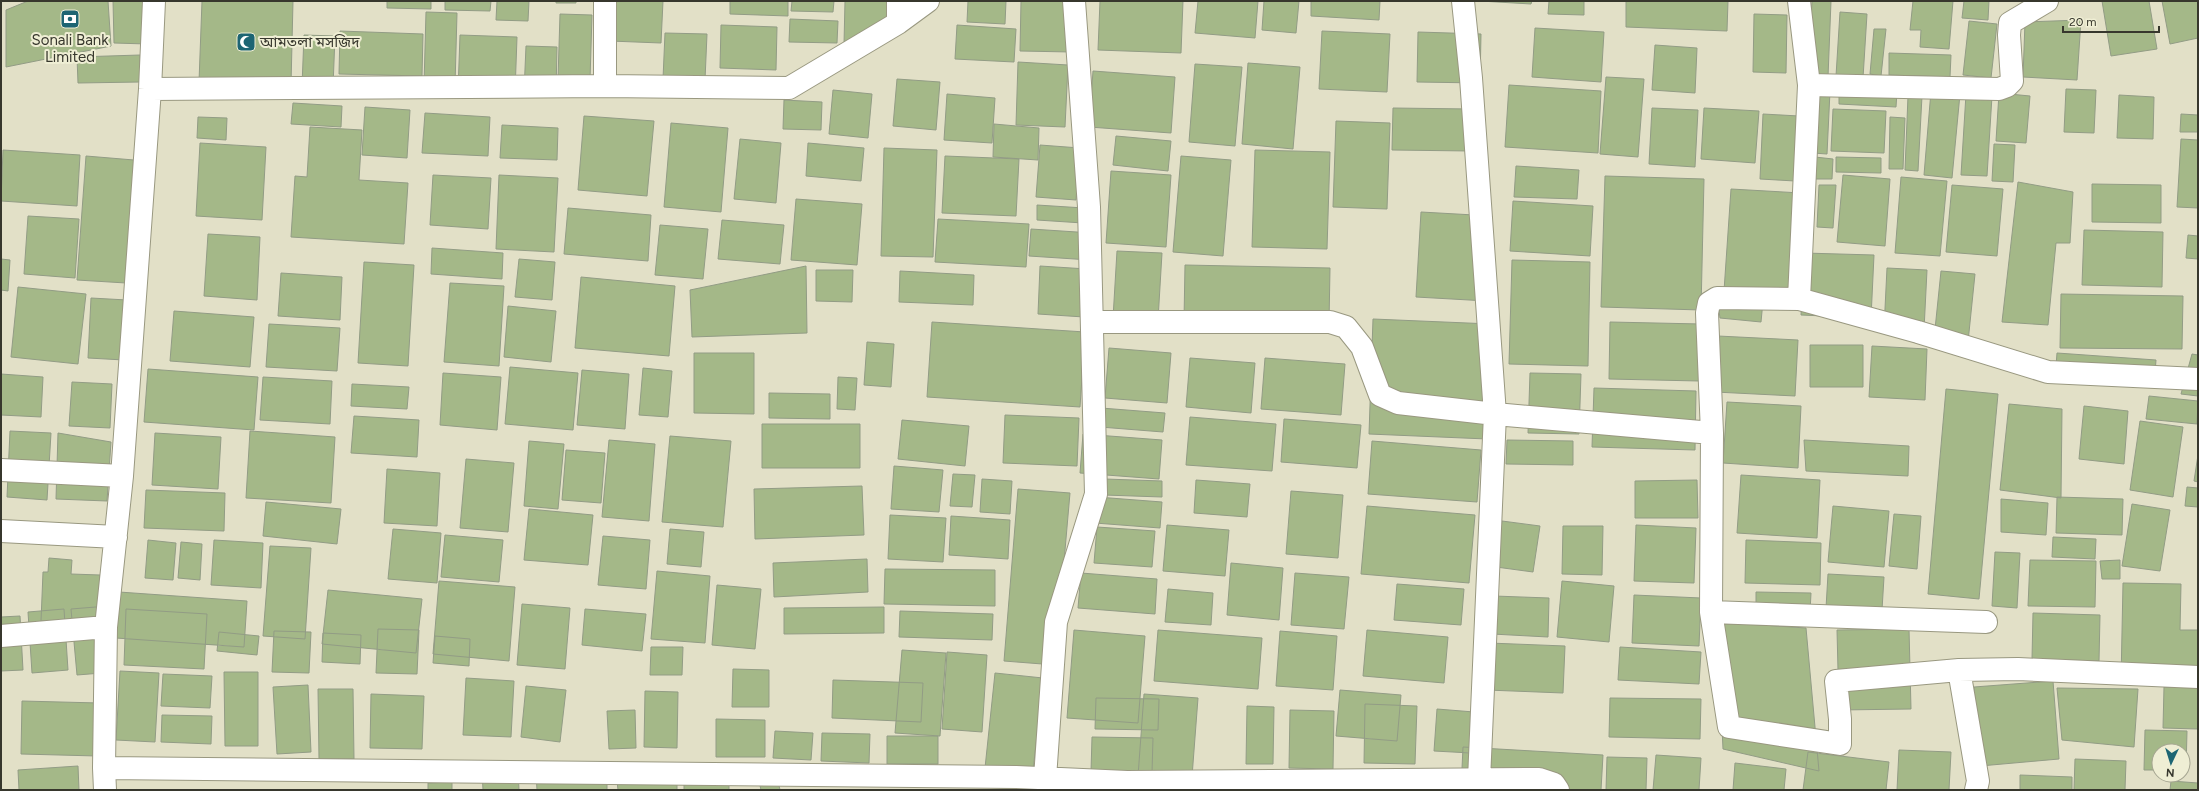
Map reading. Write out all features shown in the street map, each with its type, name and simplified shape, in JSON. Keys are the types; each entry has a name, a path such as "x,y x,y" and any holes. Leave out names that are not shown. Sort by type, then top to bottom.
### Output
{"street":[{"path":"105,790 106,627 122,476 150,89 154,1"},
{"path":"605,1 605,86"},
{"path":"898,1 898,23"},
{"path":"150,89 605,86 789,88 898,23 928,1"},
{"path":"1045,778 1056,622 1096,494 1089,207 1074,1"},
{"path":"1463,1 1471,78 1495,414 1479,780"},
{"path":"1798,299 1809,86 1799,1"},
{"path":"1809,86 1999,89 2012,82 2009,35 2010,23 2048,1"},
{"path":"2198,379 2048,372 1918,332 1798,299 1717,298 1709,304 1707,314 1712,433 1711,612 1729,727 1840,744 1840,719 1836,681 1959,670 2018,669 2198,677"},
{"path":"1092,322 1330,322 1346,327 1362,347 1380,395 1398,403 1495,414 1712,433"},
{"path":"1,470 122,476"},
{"path":"1,531 116,537"},
{"path":"1711,612 1986,622"},
{"path":"1,636 106,627"},
{"path":"1959,670 1978,781 1976,790"},
{"path":"104,768 745,782 1045,778 1126,786 1539,779 1554,784 1558,790"}],"building":[{"path":"28,1 108,1 111,46 6,67 6,10"},
{"path":"113,1 148,1 147,44 114,43"},
{"name":"আমতলা মসজিদ","path":"202,1 293,1 291,85 199,82"},
{"path":"387,1 431,1 431,9 387,8"},
{"path":"445,1 491,1 490,11 445,10"},
{"path":"497,1 529,1 528,21 496,20"},
{"path":"556,1 576,1 576,3 556,3"},
{"path":"612,1 663,1 661,43 610,41"},
{"path":"730,1 788,1 788,16 730,14"},
{"path":"792,1 834,1 833,12 791,11"},
{"path":"845,1 890,1 889,18 844,44"},
{"path":"968,1 1006,1 1005,24 967,22"},
{"path":"1021,1 1072,1 1071,52 1020,51"},
{"path":"1100,1 1183,1 1181,53 1098,50"},
{"path":"1198,1 1258,1 1255,38 1195,33"},
{"path":"1264,1 1299,1 1296,33 1262,30"},
{"path":"1311,1 1380,1 1379,20 1311,16"},
{"path":"1480,1 1532,1 1531,4"},
{"path":"1549,1 1584,1 1584,15 1548,14"},
{"path":"1626,1 1728,1 1727,31 1626,27"},
{"path":"1812,1 1831,1 1828,77 1808,76"},
{"path":"1913,1 1953,1 1949,49 1920,47 1921,30 1910,30"},
{"path":"1964,1 1989,1 1988,20 1962,18"},
{"path":"2102,1 2149,1 2157,49 2111,56"},
{"path":"2162,1 2198,1 2198,38 2170,44"},
{"path":"426,12 457,13 455,86 424,85"},
{"path":"1840,12 1867,14 1863,78 1836,76"},
{"path":"560,14 592,15 590,80 558,79"},
{"path":"1754,14 1787,15 1786,73 1753,72"},
{"path":"790,19 838,21 837,43 789,42"},
{"path":"2081,20 2077,80 2023,77 2025,22"},
{"path":"1969,21 1997,24 1991,78 1963,75"},
{"path":"721,25 777,27 776,70 720,68"},
{"path":"957,25 1016,29 1014,62 955,59"},
{"path":"1535,28 1604,32 1601,82 1532,77"},
{"path":"1874,29 1886,29 1881,76 1870,74"},
{"path":"340,31 423,34 422,76 339,74"},
{"path":"1322,31 1390,34 1387,92 1319,89"},
{"path":"1418,32 1481,34 1480,83 1417,82"},
{"path":"665,33 707,34 705,80 663,79"},
{"path":"304,35 335,36 333,87 302,86"},
{"path":"460,35 517,37 515,93 458,91"},
{"path":"1655,45 1697,48 1695,93 1652,90"},
{"path":"526,46 557,47 556,93 524,92"},
{"path":"1889,53 1951,55 1950,77 1889,75"},
{"path":"140,55 140,82 78,83 77,57"},
{"path":"1018,62 1068,65 1065,127 1016,125"},
{"path":"1248,63 1300,67 1293,149 1242,144"},
{"path":"1195,64 1242,67 1235,146 1189,142"},
{"path":"1093,71 1175,77 1171,133 1089,127"},
{"path":"1606,77 1644,79 1638,157 1600,154"},
{"path":"897,79 940,82 936,130 893,126"},
{"path":"1509,85 1601,91 1598,153 1505,147"},
{"path":"1839,89 1897,92 1896,107 1839,104"},
{"path":"2066,89 2096,90 2094,133 2064,132"},
{"path":"833,90 872,94 868,138 829,134"},
{"path":"1816,91 1830,91 1827,154 1813,153"},
{"path":"1931,91 1960,94 1952,178 1924,175"},
{"path":"1999,93 2030,96 2026,143 1996,141"},
{"path":"947,94 995,98 992,143 944,140"},
{"path":"1966,94 1992,96 1987,176 1961,175"},
{"path":"2119,95 2154,97 2153,139 2117,138"},
{"path":"1908,96 1922,96 1918,171 1905,170"},
{"path":"784,100 822,102 821,130 783,129"},
{"path":"293,103 342,106 341,127 291,124"},
{"path":"365,107 410,110 407,158 362,155"},
{"path":"1393,108 1471,109 1470,151 1392,150"},
{"path":"1652,108 1698,110 1695,167 1649,164"},
{"path":"1704,108 1759,111 1755,163 1701,159"},
{"path":"1833,109 1886,111 1884,153 1831,151"},
{"path":"425,113 490,117 488,156 422,153"},
{"path":"1763,114 1799,116 1795,181 1760,179"},
{"path":"2181,114 2198,115 2198,132 2180,132"},
{"path":"584,116 654,121 647,196 578,190"},
{"path":"198,117 227,118 226,140 197,138"},
{"path":"1890,117 1905,118 1903,169 1889,169"},
{"path":"1336,121 1390,123 1387,209 1333,207"},
{"path":"671,123 728,128 721,212 664,207"},
{"path":"994,124 1039,128 1038,160 993,157"},
{"path":"502,125 558,128 557,160 500,158"},
{"path":"310,127 362,130 359,180 408,183 404,244 291,237 295,176 307,177"},
{"path":"1116,136 1171,141 1168,171 1113,165"},
{"path":"740,139 781,143 776,203 734,199"},
{"path":"2181,139 2198,140 2198,208 2177,207"},
{"path":"200,143 266,147 262,220 196,216"},
{"path":"808,143 864,148 861,181 806,176"},
{"path":"1994,144 2015,145 2013,182 1992,181"},
{"path":"1040,145 1080,148 1076,200 1036,197"},
{"path":"884,148 937,150 933,257 881,256"},
{"path":"3,150 80,155 77,206 1,201"},
{"path":"1255,150 1330,152 1327,249 1252,247"},
{"path":"86,156 134,160 126,283 77,280"},
{"path":"945,156 1019,159 1016,216 942,213"},
{"path":"1181,156 1231,160 1223,256 1173,252"},
{"path":"1815,157 1833,159 1832,179 1814,179"},
{"path":"1836,157 1881,158 1881,173 1836,172"},
{"path":"1516,166 1579,170 1577,199 1514,197"},
{"path":"1111,171 1171,175 1166,247 1106,243"},
{"path":"433,175 491,178 488,229 430,225"},
{"path":"499,175 558,178 554,252 496,249"},
{"path":"1843,175 1890,179 1885,246 1837,242"},
{"path":"1605,176 1704,179 1701,310 1601,307"},
{"path":"1901,177 1947,181 1940,256 1895,253"},
{"path":"2018,182 2073,192 2070,243 2056,243 2048,325 2002,322"},
{"path":"2092,184 2161,185 2161,223 2092,222"},
{"path":"1819,185 1836,185 1833,228 1817,227"},
{"path":"1952,185 2003,189 1997,256 1946,252"},
{"path":"1731,189 1801,193 1794,295 1724,291"},
{"path":"796,199 862,204 857,265 791,260"},
{"path":"1513,201 1593,206 1590,256 1510,251"},
{"path":"1037,205 1084,208 1083,223 1037,220"},
{"path":"568,208 651,215 648,261 564,254"},
{"path":"1421,212 1492,216 1487,301 1416,297"},
{"path":"28,216 79,219 75,278 24,274"},
{"path":"938,219 1029,224 1026,267 935,262"},
{"path":"722,220 784,225 780,264 718,259"},
{"path":"660,225 708,229 703,279 655,275"},
{"path":"1031,229 1092,233 1090,260 1029,256"},
{"path":"2084,230 2163,232 2162,287 2082,285"},
{"path":"208,234 260,237 257,300 204,296"},
{"path":"2188,235 2198,236 2198,259 2186,258"},
{"path":"432,248 503,253 502,279 431,274"},
{"path":"1117,251 1162,253 1158,320 1113,318"},
{"path":"1804,253 1874,255 1871,318 1801,315"},
{"path":"1,259 10,260 8,291 1,290"},
{"path":"519,259 555,262 552,300 515,297"},
{"path":"1512,260 1590,262 1588,366 1509,364"},
{"path":"364,262 414,265 408,366 358,363"},
{"path":"1185,265 1330,268 1329,323 1184,320"},
{"path":"806,266 807,333 692,337 690,290"},
{"path":"1040,266 1087,269 1084,317 1038,314"},
{"path":"1887,268 1927,270 1924,330 1884,329"},
{"path":"816,270 853,270 852,302 816,301"},
{"path":"900,271 974,275 973,305 899,302"},
{"path":"1941,271 1975,274 1968,342 1934,339"},
{"path":"281,273 342,277 340,320 278,316"},
{"path":"581,277 675,286 669,356 575,348"},
{"path":"450,283 504,286 499,366 444,362"},
{"path":"18,287 86,294 78,364 11,357"},
{"path":"2061,294 2183,296 2182,349 2060,348"},
{"path":"1717,297 1763,301 1761,322 1720,318"},
{"path":"91,298 127,300 124,360 88,358"},
{"path":"508,306 556,311 551,362 504,357"},
{"path":"174,311 254,317 250,367 170,361"},
{"path":"1373,319 1491,324 1487,439 1369,434"},
{"path":"932,322 1085,332 1080,407 927,397"},
{"path":"1610,322 1701,324 1699,381 1609,379"},
{"path":"269,324 340,328 337,371 266,367"},
{"path":"1718,336 1798,340 1795,396 1715,392"},
{"path":"867,342 894,344 891,387 864,385"},
{"path":"1810,345 1863,345 1863,387 1810,387"},
{"path":"1872,346 1927,349 1925,400 1869,397"},
{"path":"1109,348 1171,353 1167,403 1105,398"},
{"path":"694,353 754,353 754,414 694,413"},
{"path":"2057,353 2156,360 2154,386 2055,379"},
{"path":"2192,354 2198,355 2198,396 2181,394"},
{"path":"1190,358 1255,363 1251,413 1186,407"},
{"path":"1265,358 1345,364 1341,415 1261,409"},
{"path":"510,367 578,373 573,430 505,424"},
{"path":"643,368 672,371 668,417 639,415"},
{"path":"148,369 258,377 254,430 144,422"},
{"path":"582,370 629,374 625,429 577,425"},
{"path":"443,373 501,377 497,430 440,425"},
{"path":"1530,373 1581,374 1579,434 1528,433"},
{"path":"1,374 43,377 41,417 1,415"},
{"path":"263,377 332,381 330,424 260,420"},
{"path":"838,377 857,378 855,410 837,409"},
{"path":"72,382 112,384 110,428 69,426"},
{"path":"352,384 409,387 407,409 351,406"},
{"path":"1594,388 1696,391 1695,450 1592,447"},
{"path":"1946,389 1998,394 1979,599 1928,594"},
{"path":"769,393 830,394 830,419 769,418"},
{"path":"2149,396 2198,401 2197,424 2146,419"},
{"path":"1727,402 1801,406 1798,468 1723,463"},
{"path":"2009,404 2062,409 2061,498 2000,490"},
{"path":"2084,406 2128,411 2124,464 2079,459"},
{"path":"1101,408 1165,413 1163,432 1100,427"},
{"path":"1005,415 1079,418 1077,466 1003,463"},
{"path":"354,416 419,420 417,457 351,453"},
{"path":"1190,417 1276,424 1272,471 1186,465"},
{"path":"1284,419 1361,425 1357,468 1281,462"},
{"path":"902,420 969,426 965,466 898,459"},
{"path":"2140,421 2183,427 2173,497 2130,490"},
{"path":"762,424 860,424 860,468 762,468"},
{"path":"10,431 51,433 47,500 7,497"},
{"path":"250,431 335,437 331,503 246,498"},
{"path":"58,433 111,442 107,501 56,499"},
{"path":"155,433 221,437 218,489 152,485"},
{"path":"1083,434 1162,440 1159,479 1080,473"},
{"path":"670,436 731,441 723,527 662,522"},
{"path":"609,440 655,444 649,521 602,517"},
{"path":"1507,440 1573,441 1573,465 1506,464"},
{"path":"1804,440 1909,446 1908,476 1806,471"},
{"path":"529,441 564,444 558,509 524,506"},
{"path":"1372,441 1481,450 1477,502 1368,494"},
{"path":"566,450 605,453 601,503 562,500"},
{"path":"2198,455 2198,482 2194,481"},
{"path":"466,459 514,463 508,532 460,528"},
{"path":"894,466 943,470 939,512 891,509"},
{"path":"387,469 440,473 437,526 384,523"},
{"path":"953,474 975,475 972,507 950,506"},
{"path":"1741,475 1820,480 1817,538 1737,533"},
{"path":"982,479 1012,481 1010,514 980,512"},
{"path":"1105,479 1162,481 1162,497 1104,495"},
{"path":"1196,480 1250,484 1247,517 1194,513"},
{"path":"1697,480 1698,518 1635,518 1635,481"},
{"path":"862,486 864,535 755,539 754,489"},
{"path":"2187,487 2198,488 2198,507 2185,506"},
{"path":"1018,489 1070,493 1055,665 1004,661"},
{"path":"146,490 225,493 224,531 144,528"},
{"path":"1291,491 1343,495 1338,558 1286,554"},
{"path":"1097,497 1162,502 1160,528 1095,523"},
{"path":"2057,497 2123,499 2122,535 2056,533"},
{"path":"2001,499 2048,503 2046,535 2001,532"},
{"path":"266,502 341,509 337,544 263,536"},
{"path":"2132,504 2170,510 2160,571 2122,566"},
{"path":"1367,506 1475,515 1469,583 1361,574"},
{"path":"1833,506 1889,511 1884,567 1828,562"},
{"path":"529,509 593,515 588,565 524,560"},
{"path":"1894,514 1921,516 1917,569 1889,566"},
{"path":"890,515 946,518 943,562 888,559"},
{"path":"951,516 1010,520 1008,559 949,555"},
{"path":"1502,521 1540,526 1533,572 1496,567"},
{"path":"1167,525 1229,530 1225,576 1163,571"},
{"path":"1636,525 1696,528 1694,583 1634,581"},
{"path":"1563,526 1603,526 1602,575 1562,574"},
{"path":"1097,527 1155,531 1152,567 1094,563"},
{"path":"393,529 441,533 437,583 388,579"},
{"path":"670,529 704,532 701,567 667,564"},
{"path":"445,535 503,540 499,582 441,577"},
{"path":"603,536 650,540 646,589 598,585"},
{"path":"2053,537 2096,539 2095,559 2052,557"},
{"path":"148,540 176,543 173,580 145,578"},
{"path":"214,540 263,543 261,588 211,585"},
{"path":"1746,540 1821,543 1820,585 1745,583"},
{"path":"181,542 202,544 200,580 178,578"},
{"path":"270,546 311,548 305,639 263,636"},
{"path":"1995,552 2020,553 2017,608 1992,606"},
{"path":"49,558 72,560 71,574 100,575 97,624 41,621 43,572 48,572"},
{"path":"867,559 868,592 774,597 773,563"},
{"path":"2030,560 2096,561 2095,607 2028,606"},
{"path":"2120,560 2120,579 2102,579 2100,561"},
{"path":"1231,563 1283,568 1279,620 1227,615"},
{"path":"885,569 995,570 995,606 884,604"},
{"path":"657,571 710,576 705,643 651,639"},
{"path":"1081,573 1157,579 1155,614 1078,608"},
{"path":"1295,573 1349,577 1344,629 1291,625"},
{"path":"1828,574 1884,577 1882,610 1826,608"},
{"path":"439,581 515,587 509,661 433,654"},
{"path":"1562,581 1614,586 1609,642 1557,637"},
{"path":"2123,583 2181,584 2180,630 2198,630 2198,682 2121,681"},
{"path":"1397,584 1464,589 1461,625 1394,620"},
{"path":"717,585 761,589 755,649 712,645"},
{"path":"1168,589 1213,593 1211,625 1165,622"},
{"path":"328,590 422,599 416,653 322,644"},
{"path":"119,592 247,601 244,647 116,638"},
{"path":"1756,592 1811,593 1810,612 1756,610"},
{"path":"1634,595 1701,598 1699,646 1632,643"},
{"path":"1494,596 1549,598 1548,637 1492,634"},
{"path":"522,604 570,608 565,669 517,665"},
{"path":"108,606 114,672 77,675 71,609"},
{"path":"884,607 884,633 784,634 784,608"},
{"path":"64,609 68,670 32,673 28,612"},
{"path":"126,609 207,614 204,669 124,665"},
{"path":"585,609 646,614 642,651 582,645"},
{"path":"900,611 993,614 992,640 899,637"},
{"path":"2033,613 2100,615 2099,661 2032,659"},
{"path":"20,616 23,670 1,671 1,617"},
{"path":"1717,622 1806,628 1819,771 1723,749"},
{"path":"378,629 419,630 417,674 376,673"},
{"path":"1909,629 1911,709 1839,710 1837,630"},
{"path":"1074,630 1145,636 1138,723 1067,718"},
{"path":"1158,630 1262,638 1258,689 1154,681"},
{"path":"1367,630 1448,637 1444,683 1363,676"},
{"path":"274,631 311,632 309,673 272,672"},
{"path":"1280,631 1337,636 1333,690 1276,686"},
{"path":"219,632 259,636 257,655 217,651"},
{"path":"323,633 361,635 360,664 322,662"},
{"path":"435,636 470,639 469,666 433,663"},
{"path":"1489,643 1565,646 1563,693 1487,690"},
{"path":"651,647 683,647 682,675 650,675"},
{"path":"1620,647 1701,652 1699,684 1618,680"},
{"path":"902,650 946,653 940,736 895,733"},
{"path":"947,652 987,655 982,732 942,729"},
{"path":"733,669 769,670 769,707 732,707"},
{"path":"120,671 159,673 155,742 116,740"},
{"path":"224,672 258,672 258,746 225,746"},
{"path":"995,673 1043,678 1031,790 983,787"},
{"path":"163,674 212,676 210,708 161,706"},
{"path":"466,678 514,681 511,737 463,735"},
{"path":"833,680 923,683 921,722 832,718"},
{"path":"2053,681 2059,759 1980,766 1974,687"},
{"path":"308,685 311,752 277,754 273,687"},
{"path":"526,686 566,690 560,742 521,737"},
{"path":"2164,687 2198,688 2198,729 2163,728"},
{"path":"2057,688 2138,689 2134,747 2062,740"},
{"path":"318,689 353,689 354,759 319,759"},
{"path":"1340,690 1401,695 1397,741 1336,736"},
{"path":"645,691 678,692 677,748 644,747"},
{"path":"371,694 424,696 422,749 370,748"},
{"path":"1144,694 1198,698 1191,790 1137,790"},
{"path":"1096,698 1159,699 1158,730 1095,729"},
{"path":"1610,698 1701,699 1700,739 1609,737"},
{"path":"22,701 99,703 97,756 21,754"},
{"path":"1365,704 1417,706 1415,764 1364,763"},
{"path":"1247,706 1274,707 1273,764 1246,764"},
{"path":"1437,709 1474,712 1471,753 1434,751"},
{"path":"635,710 636,748 609,749 607,711"},
{"path":"1290,710 1334,711 1333,769 1289,768"},
{"path":"162,715 212,716 211,744 161,742"},
{"path":"716,719 765,720 765,757 716,757"},
{"path":"2145,730 2187,731 2187,743 2151,743 2151,770 2144,770"},
{"path":"775,731 813,733 811,760 773,758"},
{"path":"822,733 870,734 869,763 821,761"},
{"path":"887,736 938,736 938,764 887,764"},
{"path":"1092,737 1153,738 1152,773 1091,772"},
{"path":"1463,747 1603,755 1601,790 1461,790"},
{"path":"1899,750 1951,752 1949,790 1897,790"},
{"path":"1808,752 1889,762 1886,790 1803,790"},
{"path":"1656,755 1701,758 1699,790 1653,790"},
{"path":"1607,757 1647,758 1646,790 1606,790"},
{"path":"2075,759 2126,761 2125,790 2074,790"},
{"path":"1735,763 1786,769 1784,790 1733,790"},
{"path":"78,766 79,790 19,790 18,770"},
{"path":"518,770 519,790 483,790 482,771"},
{"path":"536,774 607,775 607,790 537,790"},
{"path":"2020,775 2072,777 2072,790 2020,790"},
{"path":"677,778 677,790 618,790 617,781"},
{"path":"684,780 729,780 729,790 684,790"},
{"path":"759,781 778,781 780,790 761,790"},
{"path":"452,782 452,790 428,790 428,783"},
{"path":"2171,783 2198,783 2198,790 2170,790"},
{"path":"1007,789 1033,790 1007,790"}],"place":[{"name":"Sonali Bank Limited","path":"70,19"},
{"name":"আমতলা মসজিদ","path":"246,42"}]}
